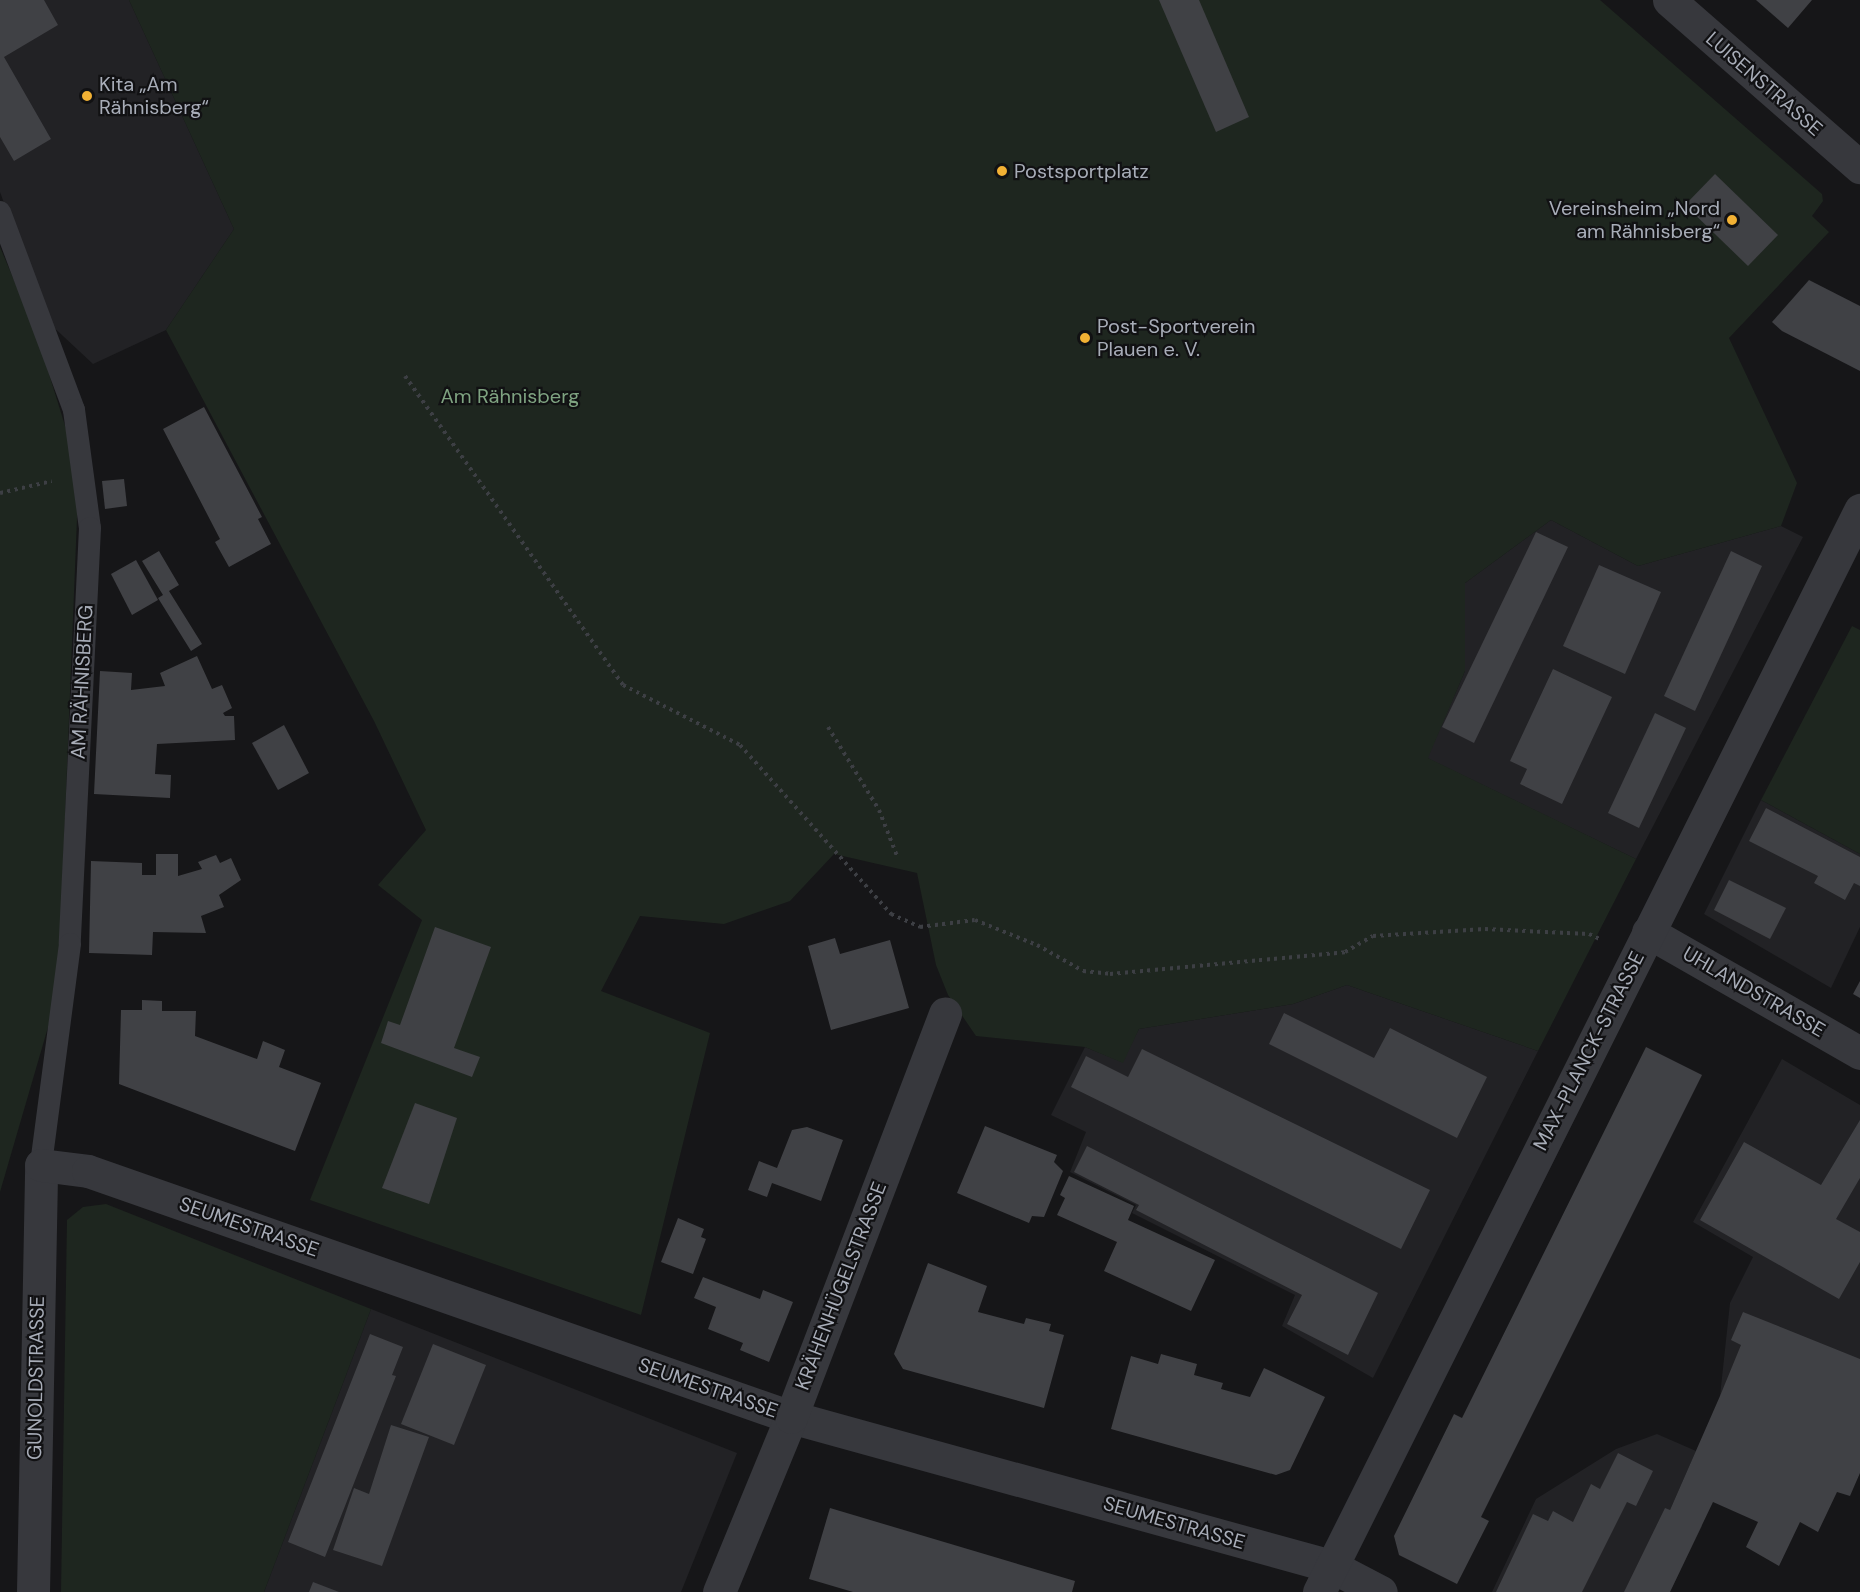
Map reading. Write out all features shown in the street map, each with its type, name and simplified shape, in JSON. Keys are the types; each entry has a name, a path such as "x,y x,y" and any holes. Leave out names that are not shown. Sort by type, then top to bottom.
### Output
{"street":[{"name":"LUISENSTRASSE","path":"1669,0 1860,167"},
{"name":"MAX-PLANCK-STRASSE","path":"1325,1579 1860,510"},
{"name":"UHLANDSTRASSE","path":"1642,944 1860,1053"},
{"name":"KRÄHENHÜGELSTRASSE","path":"719,1592 791,1417 945,1013"},
{"name":"SEUMESTRASSE","path":"41,1165 88,1171 791,1417 1325,1579 1381,1592"},
{"name":"GUNOLDSTRASSE","path":"33,1592 41,1165"}],"lane":[{"name":"AM RÄHNISBERG","path":"0,212 74,410 85,474 90,528 70,944 41,1165"}],"path":[{"path":"405,376 623,685 740,745 891,914 920,927 975,920 1037,945 1083,971 1110,974 1345,952 1373,936 1485,929 1589,934 1642,944"},
{"path":"0,493 85,474"},
{"path":"828,727 879,810 897,856"}],"shaded area":[{"name":"Kita „Am Rähnisberg“","path":"0,0 129,0 234,229 166,330 93,364 48,322 0,192"},
{"path":"1551,520 1638,566 1781,526 1803,537 1636,859 1427,758 1465,671 1465,583"},
{"path":"1761,800 1860,854 1860,927 1831,988 1704,914"},
{"path":"1347,985 1538,1051 1373,1378 1282,1326 1295,1295 1132,1213 1136,1205 1070,1172 1086,1132 1051,1115 1085,1047 1122,1062 1139,1029 1293,1004"},
{"path":"1782,1059 1860,1105 1860,1448 1720,1396 1730,1303 1753,1257 1693,1222"},
{"path":"371,1309 737,1453 681,1592 264,1592"},
{"path":"1657,1434 1696,1451 1670,1510 1702,1526 1670,1592 1492,1592 1536,1499 1616,1449"}],"green space":[{"name":"Am Rähnisberg","path":"129,0 1600,0 1822,194 1823,201 1812,216 1829,232 1729,338 1797,483 1781,526 1638,566 1551,520 1465,583 1465,671 1428,758 1636,859 1538,1051 1347,985 1293,1004 1139,1029 1123,1063 1085,1047 976,1036 948,995 936,965 917,873 834,854 790,901 724,924 640,916 601,991 710,1033 641,1315 310,1200 422,920 378,885 426,830 374,721 166,330 234,229"},
{"path":"0,247 36,332 71,445 78,493 58,993 0,1192"},
{"path":"1852,626 1860,630 1860,854 1761,800"},
{"path":"106,1204 371,1309 264,1592 61,1592 67,1220 83,1207"}],"building":[{"path":"0,0 44,0 58,25 4,57 51,139 14,161 0,137"},
{"path":"1159,0 1199,0 1249,117 1216,132"},
{"path":"1756,0 1812,0 1788,28"},
{"name":"Vereinsheim „Nord am Rähnisberg“","path":"1715,174 1778,235 1748,266 1685,205"},
{"path":"1809,280 1860,306 1860,371 1782,331 1772,322"},
{"path":"204,407 262,517 258,519 271,544 229,567 215,542 220,539 163,429"},
{"path":"124,479 127,506 105,509 102,481"},
{"path":"1536,532 1568,547 1474,743 1442,727"},
{"path":"159,551 179,585 169,591 202,644 191,651 158,598 163,595 142,561"},
{"path":"1731,551 1762,566 1695,711 1664,696"},
{"path":"136,560 158,600 132,615 111,574"},
{"path":"1599,565 1661,592 1625,674 1563,646"},
{"path":"197,656 212,689 222,685 232,708 223,713 225,716 234,716 235,740 157,744 155,774 171,775 170,798 94,794 100,671 132,673 131,690 165,686 160,673"},
{"path":"1553,669 1612,697 1562,804 1520,784 1527,769 1510,761"},
{"path":"1655,713 1686,728 1639,828 1608,813"},
{"path":"284,725 309,773 278,790 252,743"},
{"path":"1766,808 1860,857 1860,886 1854,883 1845,900 1814,883 1818,876 1749,841"},
{"path":"156,854 178,854 178,876 202,869 198,862 216,855 220,863 231,858 241,880 219,895 224,907 201,916 206,933 153,932 152,955 89,953 91,861 142,863 142,875 156,875"},
{"path":"1729,880 1786,908 1770,939 1714,910"},
{"path":"435,927 491,947 454,1048 480,1057 472,1077 381,1043 388,1021 400,1025"},
{"path":"835,938 840,954 890,940 909,1008 831,1030 808,946"},
{"path":"1860,981 1860,998 1853,994"},
{"path":"142,1000 162,1001 162,1011 196,1011 195,1036 257,1059 263,1041 285,1050 279,1067 321,1083 295,1151 119,1084 121,1010 142,1010"},
{"path":"1284,1013 1374,1058 1390,1028 1487,1077 1457,1138 1269,1044"},
{"path":"1646,1047 1702,1075 1481,1517 1489,1521 1457,1584 1399,1555 1394,1536 1454,1414 1462,1418"},
{"path":"1142,1049 1430,1190 1401,1249 1071,1087 1086,1056 1128,1077"},
{"path":"415,1103 457,1118 429,1204 382,1188"},
{"path":"1860,1120 1860,1178 1836,1219 1860,1232 1860,1262 1839,1299 1700,1220 1744,1142 1821,1185"},
{"path":"985,1126 1057,1155 1054,1162 1063,1171 1044,1217 1032,1216 1029,1223 957,1193"},
{"path":"807,1127 843,1140 821,1201 772,1183 767,1197 748,1190 759,1161 777,1168 792,1130"},
{"path":"1087,1146 1378,1293 1348,1355 1287,1324 1302,1295 1136,1210 1139,1205 1074,1172"},
{"path":"1069,1176 1134,1206 1128,1220 1215,1260 1191,1311 1104,1271 1117,1242 1057,1215 1065,1198 1060,1195"},
{"path":"678,1218 704,1229 701,1237 706,1239 693,1274 661,1262"},
{"path":"928,1263 987,1286 978,1312 1024,1324 1026,1318 1051,1324 1049,1331 1064,1335 1044,1408 903,1369 894,1354"},
{"path":"703,1277 760,1299 763,1290 793,1302 769,1362 740,1350 743,1343 708,1329 716,1307 694,1298"},
{"path":"1743,1312 1860,1359 1860,1473 1850,1496 1837,1492 1818,1532 1800,1522 1779,1566 1746,1547 1758,1522 1713,1502 1670,1592 1624,1592 1665,1508 1670,1510 1720,1396 1741,1345 1731,1340"},
{"path":"370,1334 403,1347 392,1375 396,1376 325,1557 288,1542"},
{"path":"433,1344 486,1365 454,1445 401,1424"},
{"path":"1161,1354 1197,1364 1194,1375 1223,1383 1221,1389 1250,1397 1264,1368 1325,1397 1290,1470 1276,1475 1111,1429 1131,1356 1158,1364"},
{"path":"391,1425 429,1437 382,1566 333,1550 354,1488 369,1494"},
{"path":"1618,1453 1653,1471 1636,1506 1627,1502 1582,1592 1496,1592 1533,1514 1548,1521 1553,1511 1573,1522 1591,1484 1600,1489"},
{"path":"830,1508 1075,1581 1072,1592 853,1592 809,1579"},
{"path":"313,1582 339,1592 309,1592"}],"place":[{"name":"Kita „Am Rähnisberg“","path":"87,96"},
{"name":"Postsportplatz","path":"1002,171"},
{"name":"Vereinsheim „Nord am Rähnisberg“","path":"1732,220"},
{"name":"Post-Sportverein Plauen e. V.","path":"1085,338"}]}
